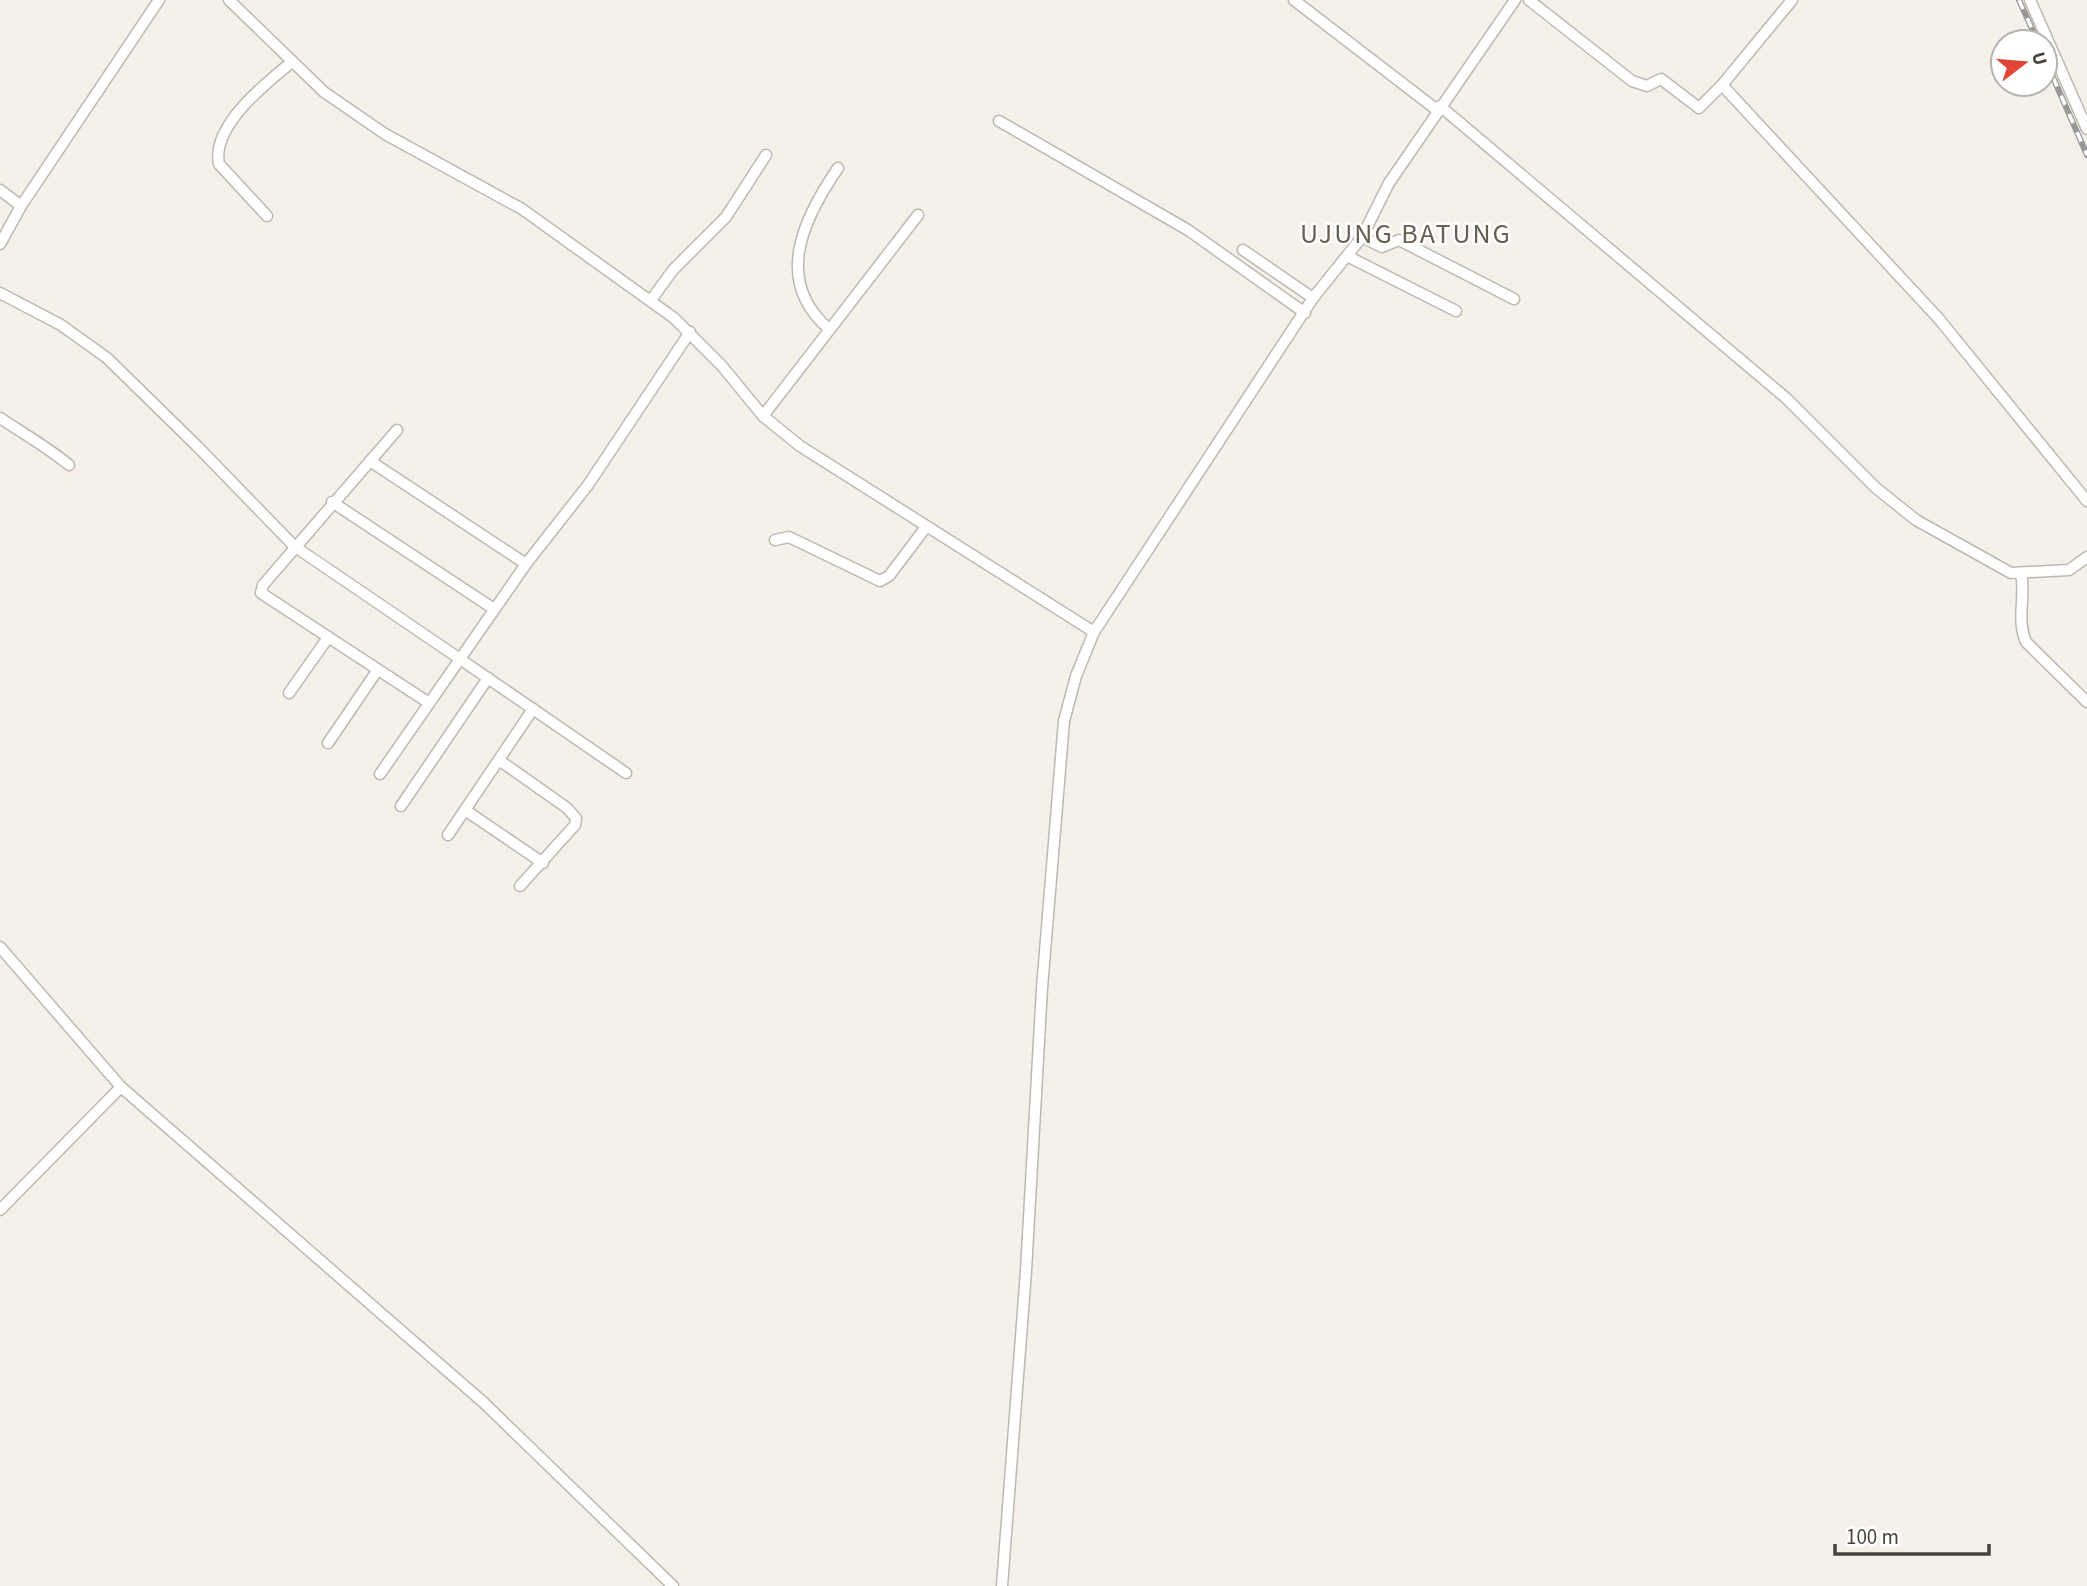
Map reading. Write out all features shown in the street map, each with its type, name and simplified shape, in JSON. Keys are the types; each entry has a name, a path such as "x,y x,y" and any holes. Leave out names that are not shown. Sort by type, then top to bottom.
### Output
{"street":[{"path":"0,244 21,206 159,0"},
{"path":"229,0 324,92 376,127 522,209 651,300 690,332 763,416 800,446 1094,632"},
{"path":"1294,0 1308,5 1439,108 1786,398 1916,520 2005,571 2021,573 2069,570 2087,557"},
{"path":"1002,1586 1026,1271 1042,988 1064,721 1076,676 1094,632 1313,298 1349,257 1389,183 1515,0"},
{"path":"1529,0 1641,86 1661,79 1699,108 1722,85 1792,0"},
{"path":"2030,0 2087,130"},
{"path":"267,216 219,164 219,153 237,114 292,62"},
{"path":"1722,85 1939,319 2087,502"},
{"path":"999,121 1188,230 1305,313"},
{"path":"651,300 673,271 726,217 766,155"},
{"path":"829,329 810,310 803,296 798,262 800,242 812,208 838,168"},
{"path":"0,190 21,206"},
{"path":"763,416 918,215"},
{"path":"1362,237 1382,247 1395,239 1403,241 1514,299"},
{"path":"1243,250 1313,298"},
{"path":"1349,257 1457,312"},
{"path":"0,293 61,325 107,358 293,546 626,773"},
{"path":"380,774 526,564 588,485 690,332"},
{"path":"0,418 26,436 37,439 69,465"},
{"path":"397,430 293,546 263,585 261,593 327,639 429,703"},
{"path":"370,461 526,564"},
{"path":"332,502 494,609"},
{"path":"775,540 789,537 880,581 889,576 926,527"},
{"path":"2021,573 2021,631 2026,642 2087,702"},
{"path":"289,693 327,639"},
{"path":"328,743 377,671"},
{"path":"401,806 488,678"},
{"path":"449,835 533,709"},
{"path":"499,760 575,815 575,825 520,886"},
{"path":"465,810 543,863"},
{"path":"0,947 121,1087 483,1402 673,1586"},
{"path":"0,1210 121,1087"}],"railway":[{"path":"2019,0 2032,28"},
{"path":"2059,91 2087,155"}],"district":[{"name":"UJUNG BATUNG","path":"1406,234"}]}
